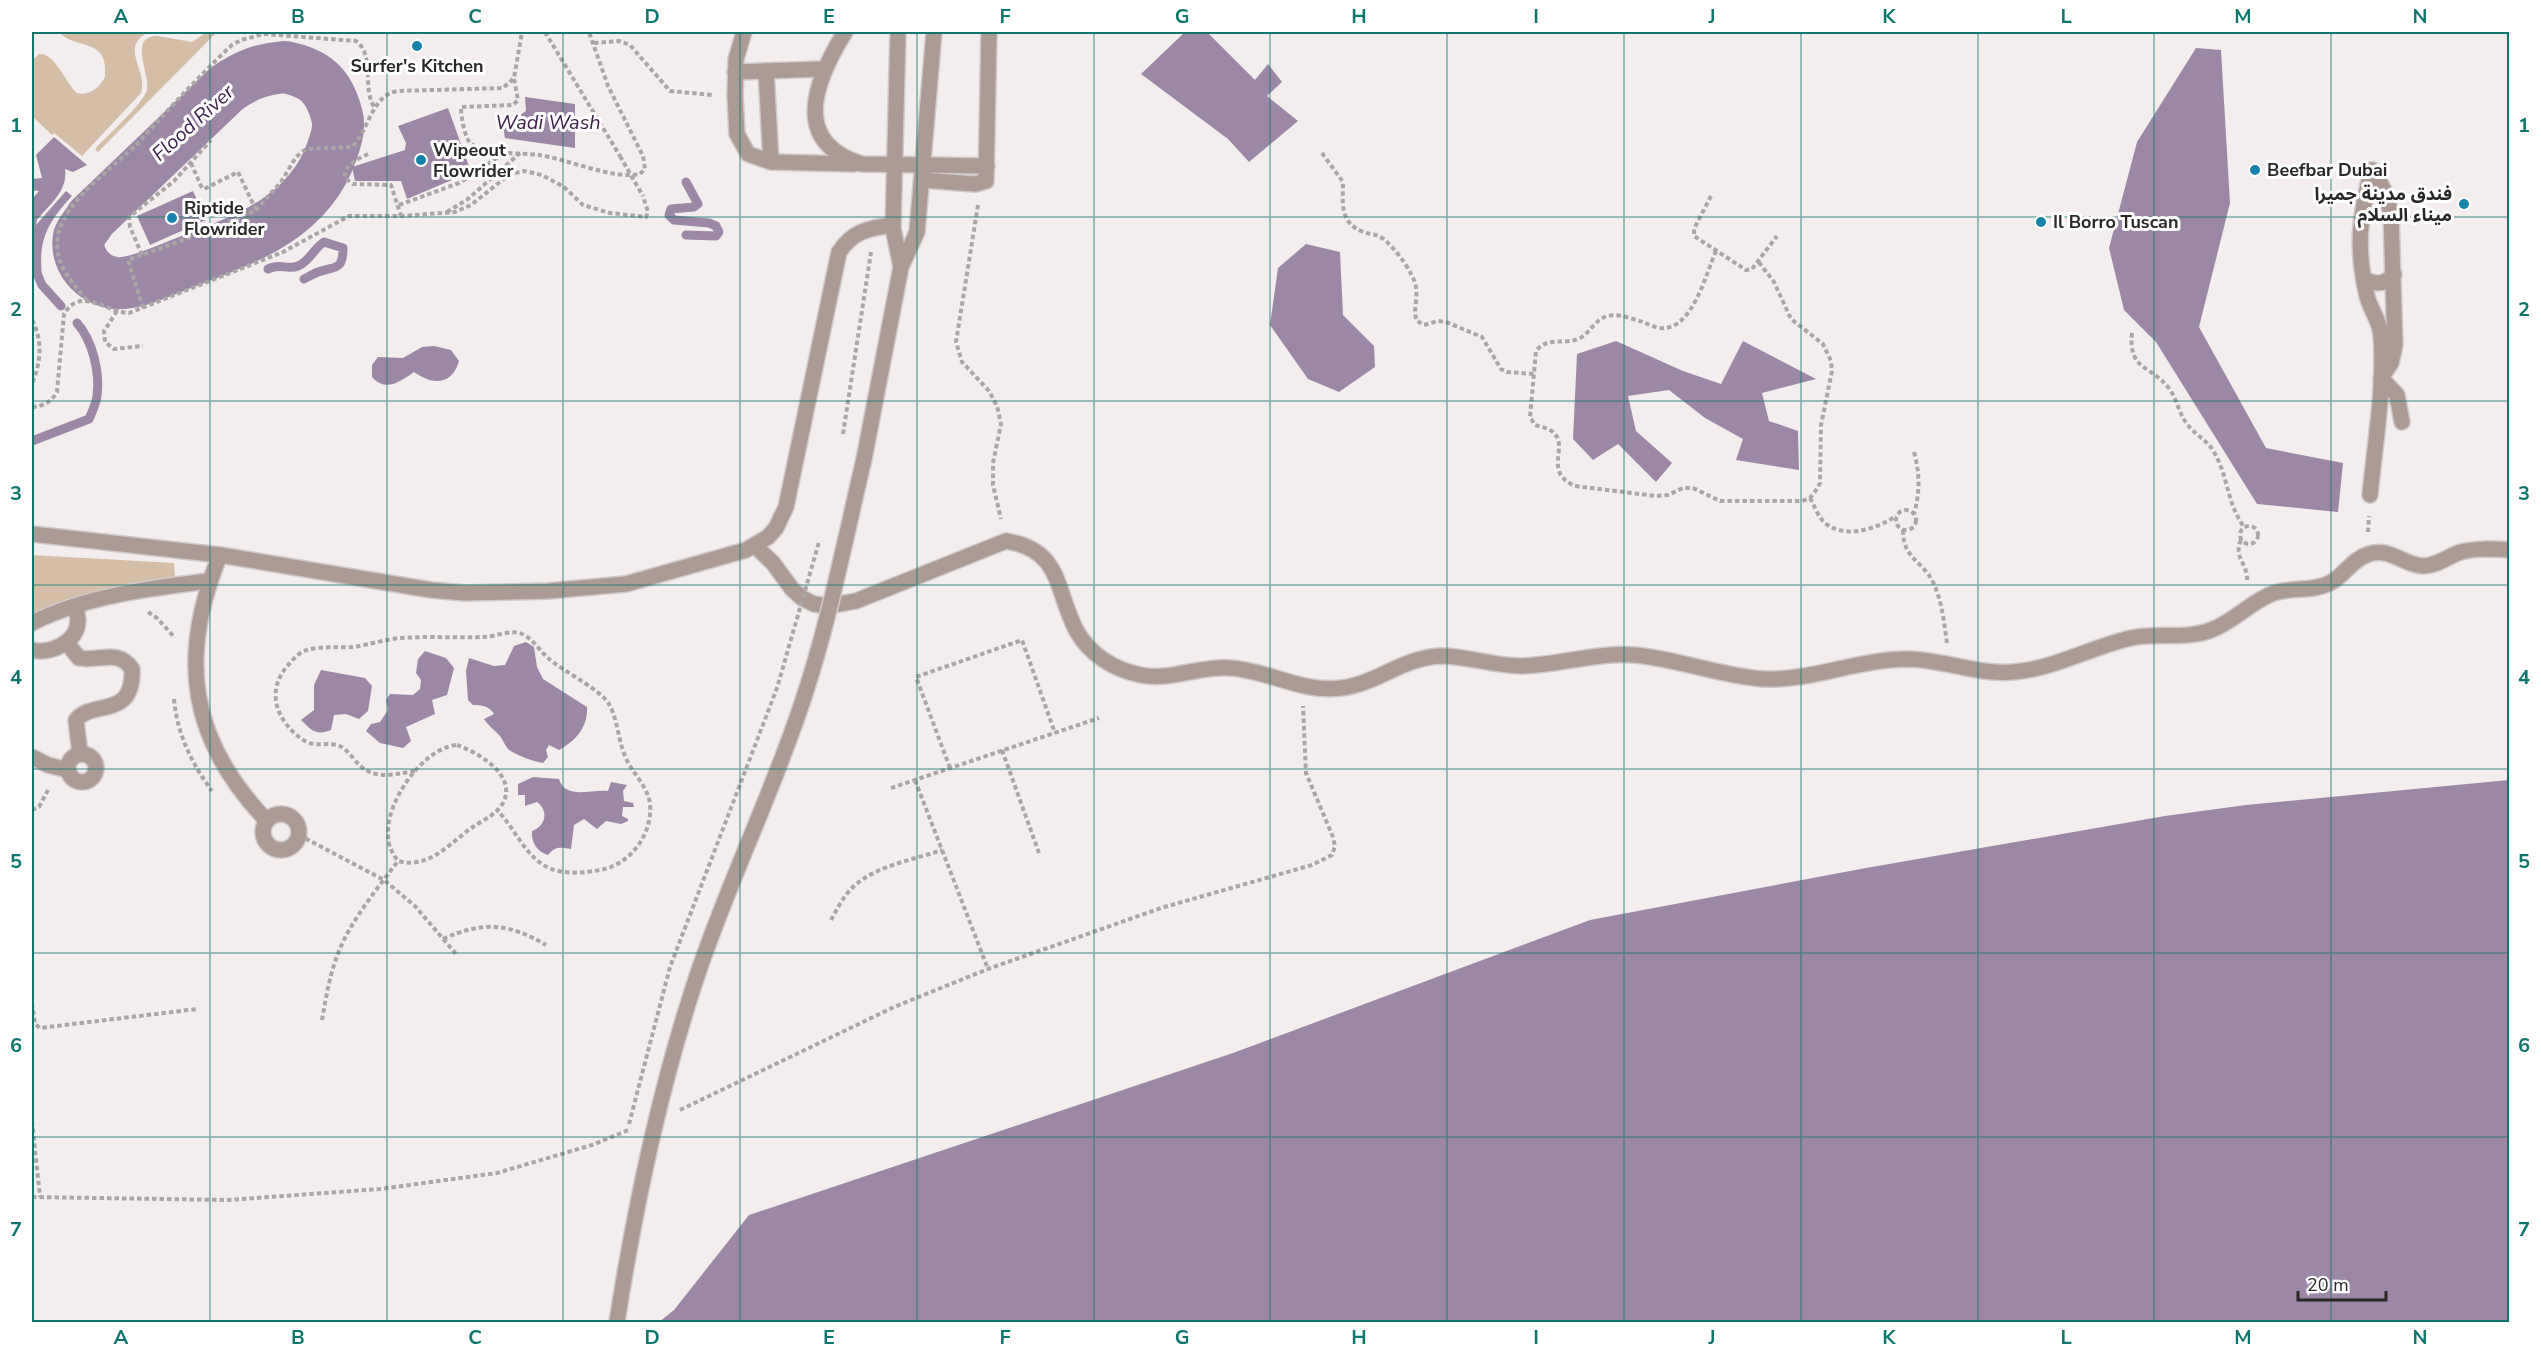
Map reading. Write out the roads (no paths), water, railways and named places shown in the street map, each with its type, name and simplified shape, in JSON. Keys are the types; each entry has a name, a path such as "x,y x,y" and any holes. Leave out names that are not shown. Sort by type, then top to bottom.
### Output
{"lane":[{"path":"744,32 737,52 735,96 737,134 748,154 771,162 987,166"},
{"path":"845,32 824,69 815,100 816,126 823,140 834,151 848,160 862,164"},
{"path":"898,32 896,163 892,225 901,267"},
{"path":"617,1323 628,1250 645,1168 677,1041 718,917 802,702 830,604 864,459 901,267 917,232 934,32"},
{"path":"922,180 981,184 986,181 990,32"},
{"path":"735,72 824,69"},
{"path":"766,70 771,162"},
{"path":"2370,495 2381,378 2381,332 2369,303 2364,279 2359,225 2372,170 2382,183 2388,198 2394,274 2395,345 2391,363 2381,378"},
{"path":"32,534 220,555 465,593 548,591 626,584 746,550 755,546 776,528 786,507 839,252 853,236 875,227 892,225"},
{"path":"2364,279 2380,284 2389,281 2394,274"},
{"path":"2381,378 2397,395 2402,422"},
{"path":"755,546 773,562 792,589 802,598 814,604 828,606 856,601 1006,541 1027,546 1045,558 1059,580 1075,628 1093,652 1121,670 1152,677 1202,669 1246,670 1269,675 1302,688 1340,688 1378,677 1409,661 1445,656 1520,666 1603,655 1634,655 1763,679 1809,675 1859,663 1886,660 1930,660 1973,670 2012,672 2033,669 2135,637 2197,634 2220,626 2270,594 2285,590 2315,588 2329,583 2366,554 2388,553 2410,564 2428,566 2464,551 2510,550"},
{"path":"220,555 209,581 200,620 196,687 200,710 217,752 245,795 266,820"},
{"path":"32,623 75,606 171,586 209,581"},
{"path":"32,650 45,651 58,648 66,642 75,630 78,621 75,606"},
{"path":"66,642 79,658 116,657 123,659 132,669 130,691 124,698 102,710 84,713 76,720 80,754"},
{"path":"32,757 70,774 77,781 84,782 95,773 96,766 93,759 80,754 73,757 70,774"},
{"path":"284,813 293,817 298,826 299,835 295,844 287,849 278,850 269,846 262,829 266,820 274,814 284,813"}],"water":[{"path":"1185,32 1207,32 1255,80 1268,64 1282,82 1267,96 1298,121 1249,162 1228,139 1141,74"},
{"path":"2196,48 2221,50 2230,203 2199,327 2266,448 2343,463 2338,512 2257,504 2156,342 2124,310 2109,248 2137,142"},
{"name":"Wadi Wash","path":"525,97 575,104 575,148 505,138 503,126 526,111"},
{"name":"Wipeout Flowrider","path":"448,108 471,172 407,199 401,181 355,181 352,167 405,150 406,143 398,126"},
{"path":"54,137 87,165 73,172 65,169 61,191 37,220 36,225 66,191 72,196 46,232 41,263 42,276 32,276 32,199 39,191 32,190 32,179 42,178 36,155"},
{"name":"Riptide Flowrider","path":"193,191 206,220 150,245 137,216"},
{"path":"1306,244 1340,252 1343,315 1374,346 1375,367 1339,392 1308,379 1270,325 1278,268"},
{"path":"1616,341 1683,371 1721,384 1743,341 1816,379 1762,393 1769,421 1798,431 1799,470 1736,460 1743,439 1705,418 1669,390 1628,396 1636,431 1672,463 1656,482 1618,444 1593,460 1573,439 1577,354"},
{"path":"434,346 451,350 459,361 452,375 446,379 434,381 414,372 399,382 388,385 377,382 372,377 372,365 378,357 403,358 422,347"},
{"path":"526,642 534,647 537,667 543,679 587,707 587,714 580,733 559,750 549,745 546,750 548,757 543,763 515,754 508,749 500,736 484,719 494,714 492,711 485,706 473,705 468,700 466,671 469,658 494,666 505,665 514,646"},
{"path":"425,651 446,658 454,668 447,695 432,700 435,714 406,727 411,741 403,748 380,743 366,731 371,724 380,722 388,710 386,700 390,694 413,695 420,689 421,680 416,673 418,659"},
{"path":"321,670 365,678 372,686 368,711 359,719 346,714 334,715 331,730 318,732 311,729 301,720 314,710 314,685"},
{"path":"533,777 559,779 567,789 579,792 608,791 611,782 627,785 623,791 624,801 633,803 634,807 623,807 622,816 628,821 621,824 606,821 597,829 584,819 574,825 571,849 558,848 548,855 544,854 534,843 532,835 532,831 543,822 543,810 537,802 525,806 525,795 518,795 518,784"},
{"path":"2509,780 2509,1322 659,1322 674,1310 749,1215 1233,1053 1590,920 1866,868 2165,816 2246,805"}],"waterway":[{"name":"Flood River","path":"285,67 305,73 319,82 330,96 338,120 332,151 308,194 272,224 251,235 147,278 114,283 105,281 90,271 84,264 78,247 79,237 91,218 227,88 254,73 285,67"},
{"path":"686,182 698,204 694,207 671,209 669,215 674,220 709,223 716,226 719,232 716,236 686,235"},
{"path":"268,269 298,266 324,242 343,248 340,264 304,279"},
{"path":"32,262 42,285 61,306"},
{"path":"32,441 89,419 94,408 98,387 96,368 91,348 83,330 77,323"}],"place":[{"name":"Surfer's Kitchen","path":"417,46"},
{"name":"Wipeout Flowrider","path":"421,160"},
{"name":"Beefbar Dubai","path":"2255,170"},
{"name":"فندق مدينة جميرا ميناء السلام","path":"2464,204"},
{"name":"Riptide Flowrider","path":"172,218"},
{"name":"Il Borro Tuscan","path":"2041,222"}]}
